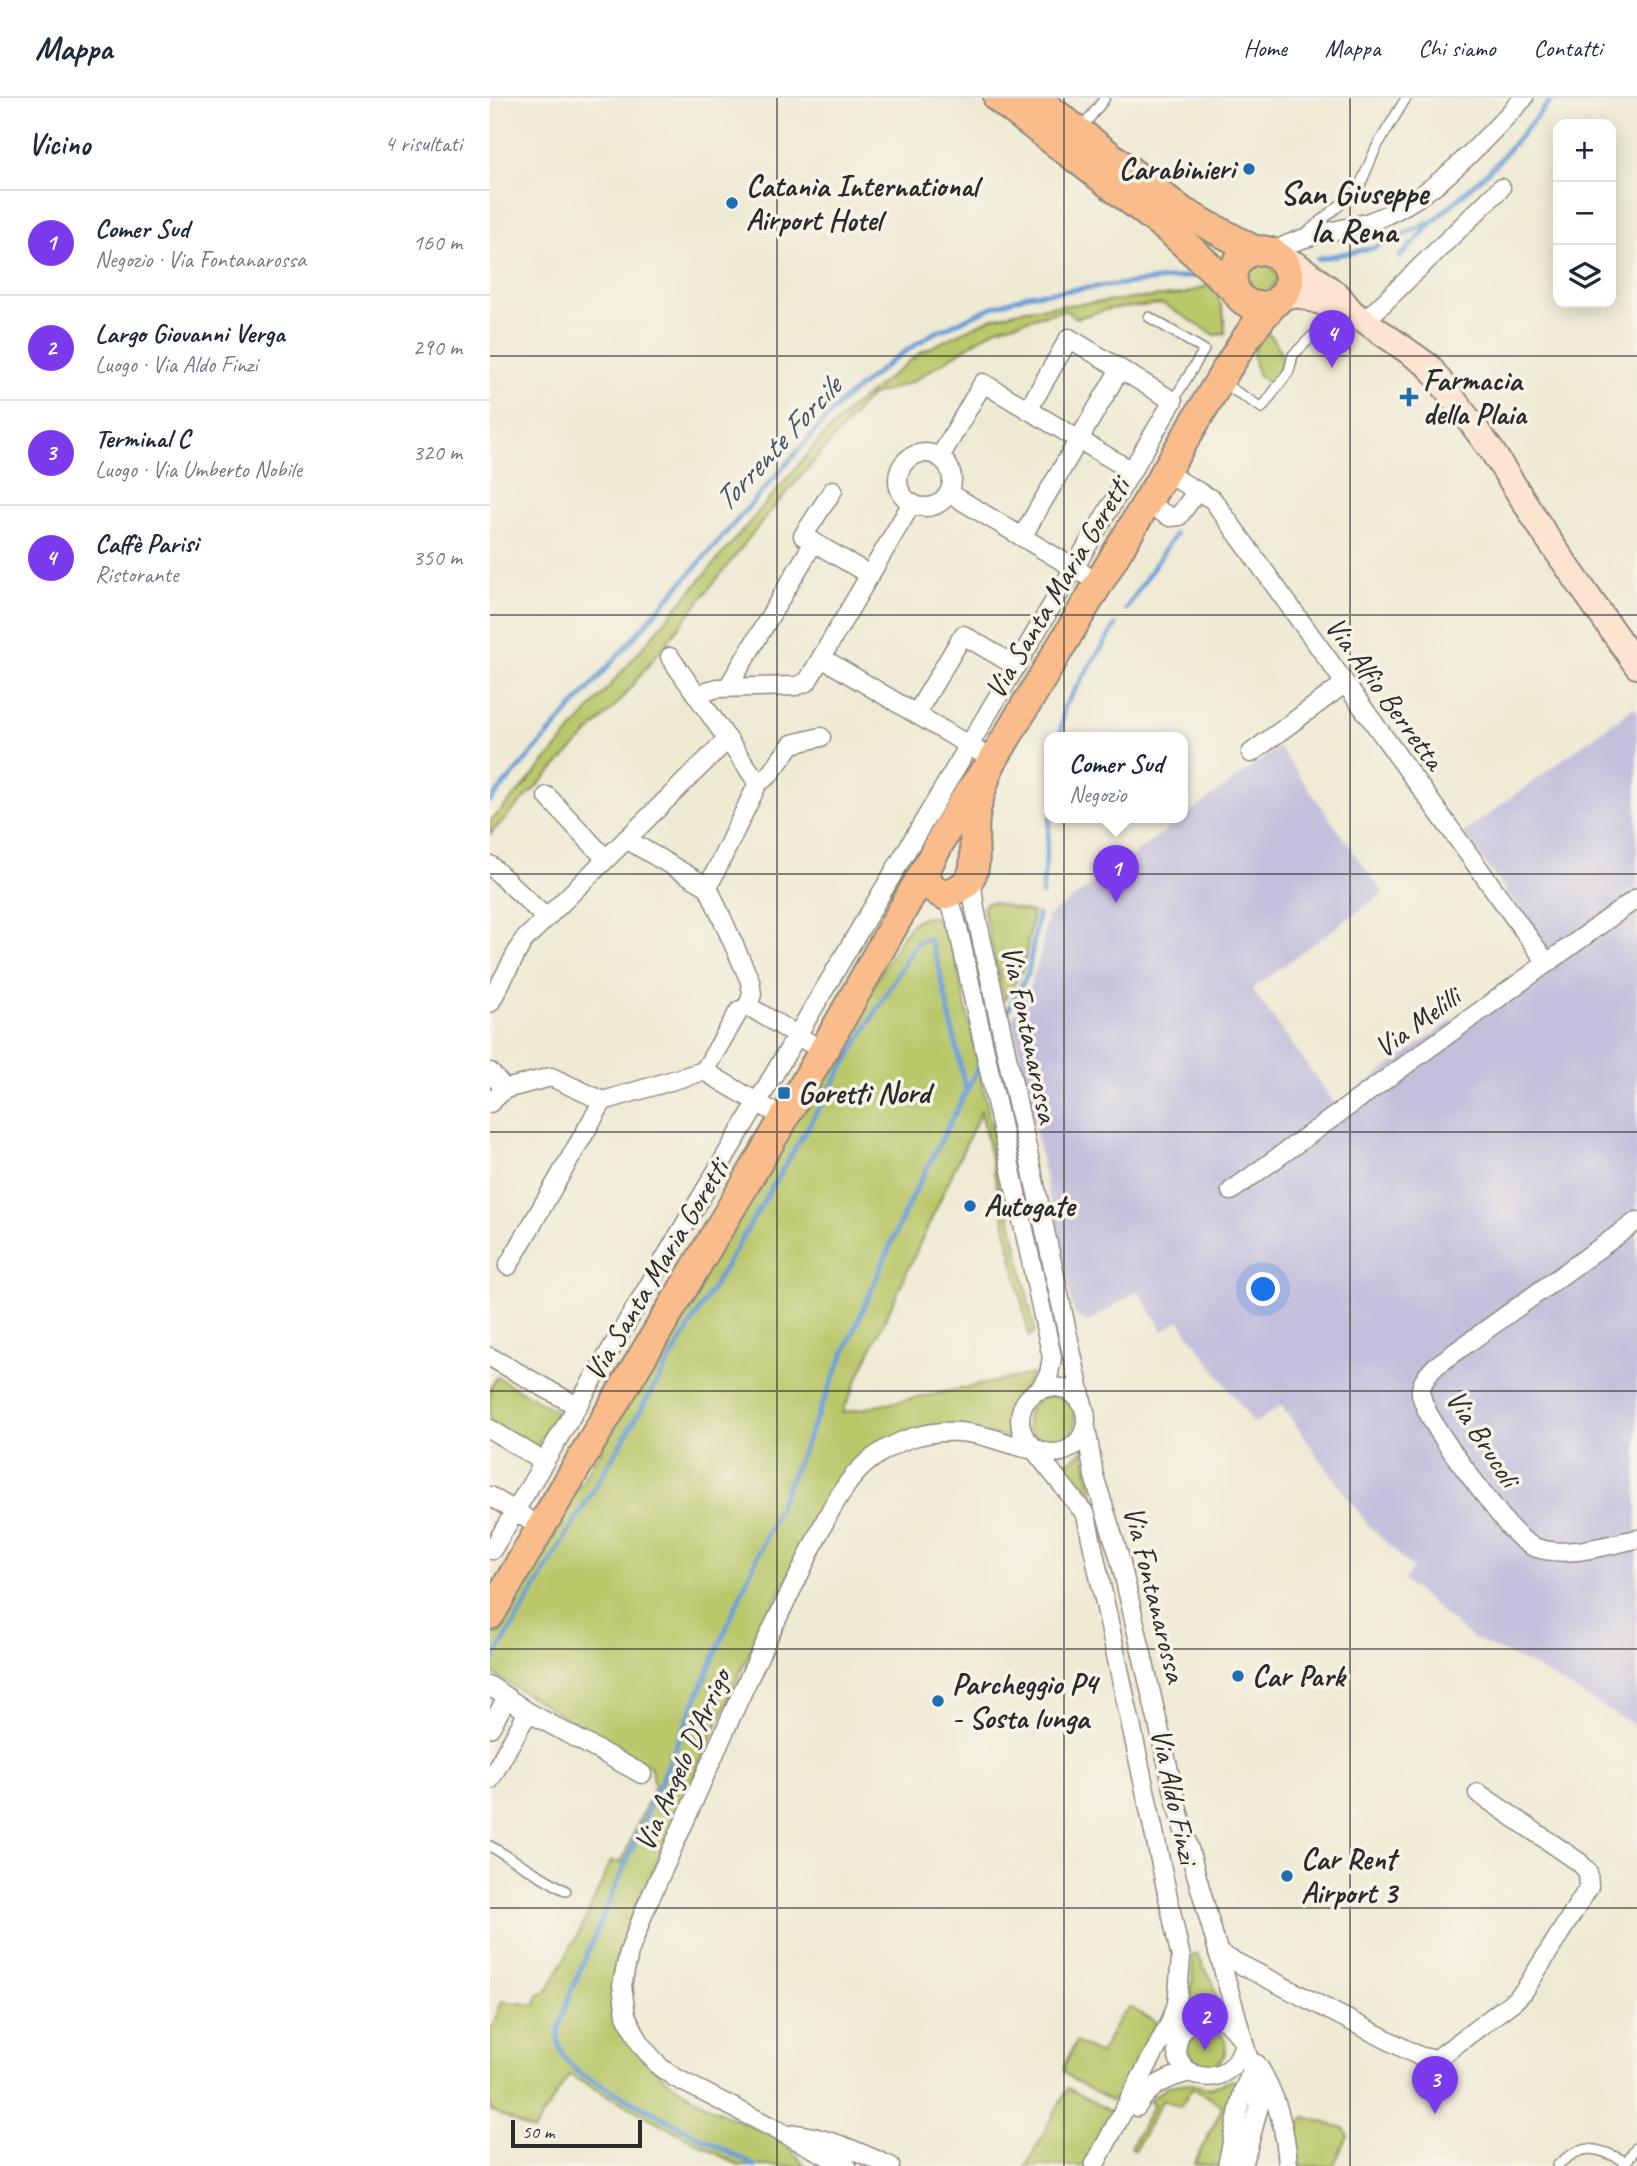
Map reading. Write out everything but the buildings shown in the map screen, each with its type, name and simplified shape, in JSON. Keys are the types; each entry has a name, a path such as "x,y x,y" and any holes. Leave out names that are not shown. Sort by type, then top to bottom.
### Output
{"main road":[{"path":"998,98 1173,233 1236,291 1243,301 1264,307 1279,299 1302,296 1352,314 1429,366 1492,452 1637,666"},
{"path":"1035,98 1183,212 1275,250 1339,296 1352,314"},
{"path":"1222,378 1234,329 1236,291 1233,277 1236,265 1246,254 1275,250"},
{"path":"1222,378 1288,285 1288,273 1275,250"},
{"name":"Via Santa Maria Goretti","path":"974,845 975,812 992,762 1222,378"},
{"path":"858,966 899,913 973,785 992,762"},
{"path":"858,966 907,918 942,894 958,890 971,878 976,865 974,845 959,838 941,841"},
{"path":"924,871 928,882 942,894"},
{"name":"Via Santa Maria Goretti","path":"490,1615 823,1051 858,966"}],"street":[{"path":"1275,250 1371,221 1413,201 1465,160 1524,98"},
{"path":"1352,314 1501,188"},
{"path":"519,1567 491,1549 797,1035 858,966 969,746 1173,401 1069,338 1028,410"},
{"path":"1022,537 1120,369"},
{"path":"940,457 983,383 1132,471"},
{"path":"924,453 940,457 950,470 952,485 949,493 937,504 928,507 912,503 905,498 898,482 902,466 916,455 924,453"},
{"name":"Via Alfio Berretta","path":"1164,472 1213,500 1547,963"},
{"path":"833,490 803,536 870,575"},
{"path":"1146,503 1170,517 1179,516 1197,491"},
{"path":"949,493 1099,583"},
{"path":"698,697 711,689 801,685 807,682 912,503"},
{"path":"727,687 814,542"},
{"path":"915,714 963,635 1016,667"},
{"path":"670,657 758,783"},
{"path":"822,658 992,762"},
{"path":"1251,753 1344,684"},
{"path":"708,887 758,783 769,775 792,744 821,737"},
{"path":"492,995 523,941 727,739"},
{"path":"547,796 606,859"},
{"path":"490,1103 505,1088 551,1077 603,1101 704,1071 739,1011 748,1006 752,994 750,981 708,887 626,838"},
{"path":"490,865 546,918"},
{"name":"Via Fontanarossa","path":"971,878 975,909 1083,1405"},
{"name":"Via Fontanarossa","path":"942,894 953,911 958,928 1052,1357 1049,1374 1040,1389"},
{"name":"Via Melilli","path":"1231,1192 1637,898"},
{"path":"748,1006 823,1051"},
{"path":"704,1071 785,1118"},
{"path":"490,1072 505,1088"},
{"path":"508,1266 603,1101"},
{"name":"Via Brucoli","path":"1637,1221 1436,1366 1421,1389 1426,1412 1508,1527 1521,1539 1533,1546 1558,1551 1595,1548 1637,1539"},
{"path":"490,1357 577,1406"},
{"path":"1055,1386 1065,1388 1078,1397 1083,1405 1087,1418 1086,1427 1080,1440 1068,1450 1053,1453 1035,1447 1021,1427 1021,1412 1028,1398 1040,1389 1055,1386"},
{"name":"Via Fontanarossa","path":"1086,1427 1094,1476 1120,1559 1178,1810 1244,2043"},
{"path":"490,1429 544,1462"},
{"name":"Via Angelo D'Arrigo","path":"847,2166 674,2077 660,2067 641,2045 626,2015 623,1999 625,1969 635,1932 775,1623 836,1503 856,1474 871,1460 897,1443 939,1432 979,1435 1035,1447"},
{"name":"Via Aldo Finzi","path":"1035,1447 1086,1515 1181,1958 1173,2033"},
{"path":"490,1496 542,1528"},
{"path":"490,1686 528,1712 642,1774"},
{"path":"490,1728 507,1698"},
{"path":"490,1780 528,1712"},
{"path":"1218,1952 1419,2056 1438,2058 1515,2000 1524,1990 1589,1887 1588,1872 1579,1862 1478,1793"},
{"path":"1094,2166 1153,2059 1166,2047 1173,2033 1191,2021 1210,2015 1223,2018 1236,2031 1267,2082 1280,2116 1287,2145 1288,2166"},
{"path":"1173,2033 1180,2059 1191,2072 1208,2078 1227,2072 1241,2055 1244,2043"},
{"path":"1243,2166 1259,2106 1244,2043"},
{"path":"1227,2166 1243,2091 1252,2071"},
{"path":"1105,2166 1145,2094 1159,2083 1191,2072"},
{"path":"781,2133 827,2140 890,2166"}],"lane":[{"path":"1079,132 1105,98"},
{"path":"1275,250 1358,190 1376,148 1406,98"},
{"path":"1222,378 1262,408 1289,371 1293,355 1352,314"},
{"path":"1149,317 1204,350 1173,401"},
{"path":"490,1846 566,1891"},
{"path":"1557,2166 1569,2154 1596,2148 1625,2164 1637,2147"}],"shaded area":[{"path":"1634,707 1637,710 1637,1727 1531,1665 1472,1638 1403,1580 1413,1569 1367,1524 1281,1405 1254,1424 1179,1320 1163,1331 1138,1291 1088,1322 1074,1314 1012,1019 1028,990 1040,958 1047,916 1176,823 1188,823 1188,814 1279,747 1383,893 1252,989 1336,1105 1549,950 1463,833"}],"green space":[{"path":"1266,261 1279,277 1267,295 1247,289 1246,268"},
{"path":"1210,285 1222,308 1225,334 1215,335 1163,304 1109,309 1077,318 1064,310 997,328 912,382 870,396 770,512 620,701 490,834 490,822 525,785 818,442 852,407 921,352 990,319 1026,309 1183,294"},
{"path":"1266,331 1276,342 1282,361 1279,374 1275,381 1270,383 1259,376 1254,362 1255,347"},
{"path":"992,902 1033,913 1023,970 1004,1000 983,908 986,903"},
{"path":"935,917 951,936 1035,1332 1029,1336 981,1111 842,1413 1033,1374 1009,1411 1007,1419 1011,1439 947,1425 842,1483 764,1620 623,1937 613,1978 615,2008 623,2029 635,2048 650,2064 667,2080 706,2105 780,2141 792,2150 805,2166 740,2166 569,2075 533,2131 490,2110 490,2032 502,2001 536,2005 538,1995 547,1991 584,1923 611,1861 621,1863 655,1785 650,1766 502,1680 490,1669 490,1638 904,933 917,920"},
{"path":"497,1377 557,1412 536,1448 490,1421 490,1389"},
{"path":"1051,1396 1068,1403 1075,1420 1068,1437 1051,1444 1034,1437 1027,1420 1034,1403"},
{"path":"1084,1450 1096,1516 1068,1475 1057,1464 1072,1460"},
{"path":"1197,1954 1213,1982 1219,2007 1204,2005 1186,2011 1193,1978 1192,1955"},
{"path":"1129,2007 1157,2022 1118,2097 1111,2101 1072,2079 1064,2072 1065,2064 1076,2042 1100,2054 1123,2012"},
{"path":"1207,2028 1221,2033 1226,2047 1221,2061 1207,2066 1193,2061 1188,2047 1193,2033"},
{"path":"1233,2080 1238,2084 1221,2166 1194,2164 1223,2106 1192,2088 1180,2107 1163,2099 1135,2150 1131,2147 1154,2104 1149,2100 1169,2086 1187,2083 1209,2088"},
{"path":"1068,2088 1116,2115 1089,2166 1026,2166"},
{"path":"1305,2117 1344,2128 1348,2136 1333,2166 1300,2166 1291,2135"}],"waterway":[{"name":"Torrente Forcile","path":"1317,259 1373,248 1434,221 1495,165 1553,98"},
{"path":"1400,257 1431,224"},
{"name":"Torrente Forcile","path":"490,801 840,403 894,359 932,334 1027,295 1193,276"},
{"path":"1126,609 1175,534"},
{"path":"1061,732 1064,707 1116,625"},
{"path":"1042,894 1049,823"},
{"path":"1008,1010 1028,973 1038,915"},
{"path":"490,1665 917,942 929,939 938,963 966,1091"},
{"path":"755,2166 579,2073 562,2053 558,2035 560,2025 571,1991 906,1209 978,1068"}],"place":[{"name":"Carabinieri","path":"1249,169"},
{"name":"Catania International Airport Hotel","path":"732,203"},
{"name":"Caffè Parisi","path":"1332,368"},
{"name":"Farmacia della Plaia","path":"1409,397"},
{"name":"Comer Sud","path":"1116,903"},
{"name":"Goretti Nord","path":"784,1093"},
{"name":"Autogate","path":"970,1206"},
{"name":"Car Park","path":"1238,1676"},
{"name":"Parcheggio P4 - Sosta lunga","path":"938,1701"},
{"name":"Car Rent Airport 3","path":"1287,1876"},
{"name":"Largo Giovanni Verga","path":"1205,2051"},
{"name":"Terminal C","path":"1435,2114"}],"district":[{"name":"San Giuseppe la Rena","path":"1354,212"}]}
